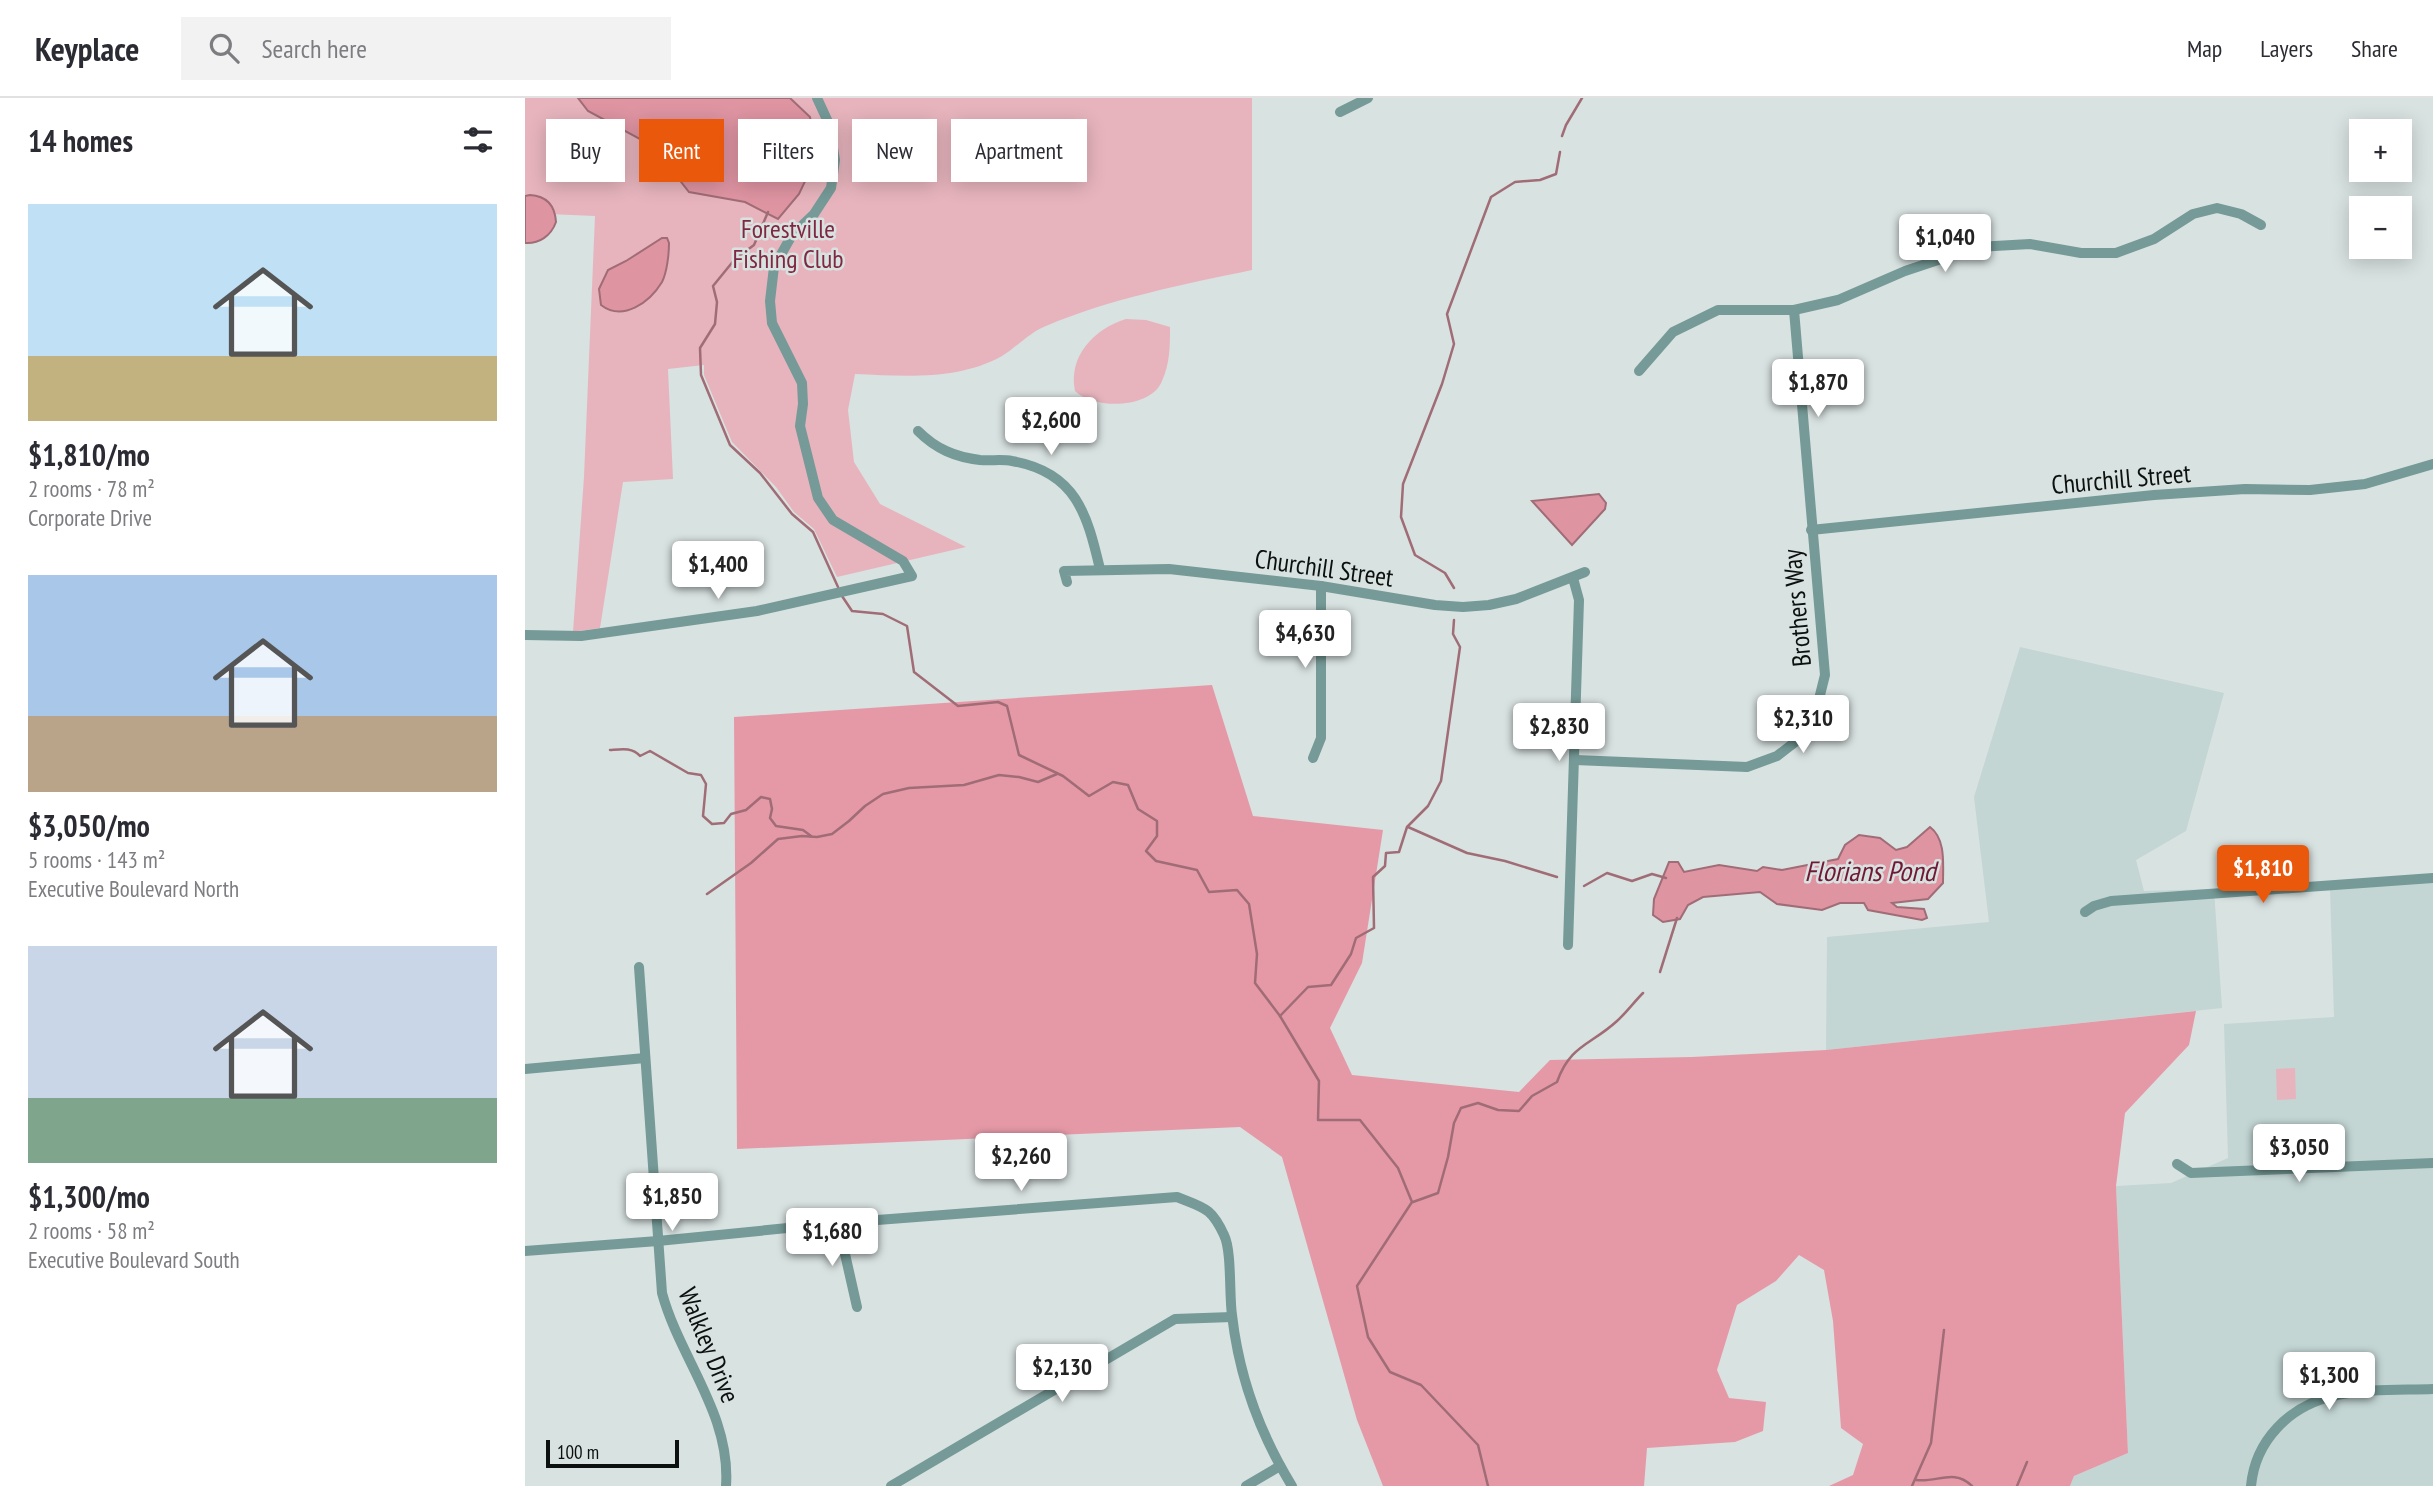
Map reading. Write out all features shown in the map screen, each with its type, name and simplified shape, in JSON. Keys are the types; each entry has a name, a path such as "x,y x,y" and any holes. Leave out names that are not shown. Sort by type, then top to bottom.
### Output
{"street":[{"path":"525,635 581,636 757,611 912,576 903,561 833,520 818,498 800,426 802,383 772,323 770,302 774,267 792,235 814,214 831,188 835,160 829,124 817,98"},
{"path":"1340,112 1368,98"},
{"path":"1639,371 1673,332 1718,310 1794,310 1838,300 1905,271 1977,247 2030,244 2081,253 2116,253 2154,239 2193,214 2217,208 2241,214 2261,225"},
{"name":"Brothers Way","path":"1575,760 1747,767 1777,756 1799,739 1816,711 1825,676 1794,310"},
{"path":"918,431 949,454 979,460 1012,461 1048,472 1073,493 1090,524 1100,569"},
{"name":"Churchill Street","path":"1811,530 2154,495 2245,489 2310,490 2365,484 2433,464"},
{"name":"Churchill Street","path":"1067,582 1063,571 1170,569 1321,586 1434,605 1464,607 1516,599 1585,572"},
{"path":"1568,945 1579,600 1573,578"},
{"path":"1313,758 1321,738 1321,586"},
{"path":"2085,912 2111,901 2433,878"},
{"name":"Walkley Drive","path":"639,967 662,1293 668,1315 714,1412 724,1445 726,1486"},
{"path":"525,1069 645,1058"},
{"path":"2177,1164 2191,1173 2433,1163"},
{"path":"525,1251 1177,1197 1210,1211 1226,1238 1232,1317 1249,1398 1292,1486"},
{"path":"838,1223 857,1307"},
{"path":"891,1486 1175,1319 1232,1317"},
{"path":"2251,1486 2259,1457 2270,1436 2288,1418 2311,1402 2346,1393 2433,1390"},
{"path":"1246,1486 1280,1466"}],"shaded area":[{"path":"2020,647 2224,693 2186,831 2136,860 2144,891 2214,889 2222,1008 1826,1050 1827,937 1989,922 1974,797"},
{"path":"1212,685 1253,816 1383,830 1362,963 1330,1028 1352,1075 1519,1092 1550,1060 1692,1057 1826,1050 2196,1011 2189,1045 2125,1113 2116,1186 2128,1453 2074,1476 2070,1486 1829,1486 1853,1475 1863,1444 1841,1428 1833,1321 1824,1270 1799,1255 1776,1281 1737,1305 1717,1370 1729,1398 1766,1402 1763,1431 1735,1442 1647,1448 1644,1486 1383,1486 1357,1420 1282,1157 1240,1127 737,1149 734,717"},
{"path":"2433,882 2433,1486 2070,1486 2074,1476 2128,1453 2116,1186 2171,1183 2228,1158 2224,1024 2334,1017 2330,888"}],"green space":[{"name":"Forestville Fishing Club","path":"525,98 1252,98 1252,270 1147,293 1070,316 1040,329 1002,356 967,370 930,375 855,374 848,410 854,462 880,504 966,547 837,577 814,529 794,512 776,487 732,442 704,375 704,365 668,369 673,479 623,482 600,628 573,632 584,477 595,216 525,213"},
{"path":"1126,319 1146,320 1170,327 1170,348 1162,381 1156,390 1146,397 1121,404 1108,404 1084,397 1075,391 1074,378 1080,355 1094,337"},
{"path":"2295,1068 2296,1099 2277,1100 2276,1069"}],"water":[{"path":"578,98 790,98 810,119 738,119 738,182 805,182 799,194 778,219 745,202 689,192 681,182 724,182 724,119 639,119 639,138 625,131 625,119 603,119 588,111"},
{"path":"525,196 541,197 549,203 556,222 544,238 525,243"},
{"path":"662,238 667,238 669,243 668,258 662,282 651,296 627,310 609,310 601,305 599,289 608,270"},
{"path":"1599,494 1606,503 1605,509 1572,545 1532,501"},
{"name":"Florians Pond","path":"1930,827 1941,845 1943,883 1928,899 1892,903 1897,907 1924,909 1927,918 1922,920 1868,910 1864,903 1840,903 1822,910 1777,904 1760,892 1703,897 1688,905 1680,919 1663,922 1653,915 1654,899 1669,862 1678,862 1684,872 1719,865 1757,871 1763,867 1782,870 1838,859 1845,845 1859,835 1880,838 1896,850 1907,847"}],"waterway":[{"path":"1562,136 1582,98"},
{"path":"1454,588 1445,573 1415,555 1401,517 1403,484 1442,384 1454,344 1447,314 1491,197 1515,182 1540,180 1556,174 1560,152"},
{"path":"768,212 754,245 735,259 713,286 717,302 715,324 700,348 701,375 730,445 760,473 792,514 813,532 838,587"},
{"path":"842,596 852,611 883,614 907,626 914,672 958,706 998,702 1007,706 1019,755 1063,776 1089,796 1113,782 1128,785 1138,809 1157,821 1157,836 1146,851 1156,861 1197,870 1209,892 1237,890 1249,904 1257,954 1255,983 1280,1016 1319,1081 1318,1120 1360,1120 1398,1168 1412,1202 1357,1286 1368,1337 1390,1372 1421,1385 1478,1445 1488,1486"},
{"path":"1280,1016 1308,987 1331,985 1351,954 1356,938 1374,928 1373,877 1385,866 1386,853 1399,852 1407,827 1428,806 1441,781 1460,647 1453,634 1454,620"},
{"path":"610,750 630,750 640,756 650,751 688,773 701,775 706,784 703,816 712,824 724,823 731,814 746,810 761,797 770,799 770,818 776,826 803,830 811,836"},
{"path":"707,894 751,863 778,839 832,834 883,794 909,788 964,785 999,775 1038,782 1057,774"},
{"path":"1408,827 1467,853 1557,877"},
{"path":"1584,886 1607,873 1632,881 1652,874 1666,878"},
{"path":"1660,972 1677,918"},
{"path":"1413,1202 1438,1193 1454,1123 1461,1108 1478,1103 1498,1110 1519,1111 1532,1096 1557,1082 1568,1060 1617,1021 1643,993"},
{"path":"1912,1486 1931,1443 1944,1330"},
{"path":"2017,1486 2027,1462"},
{"path":"1916,1480 1952,1477 1972,1486"}]}
